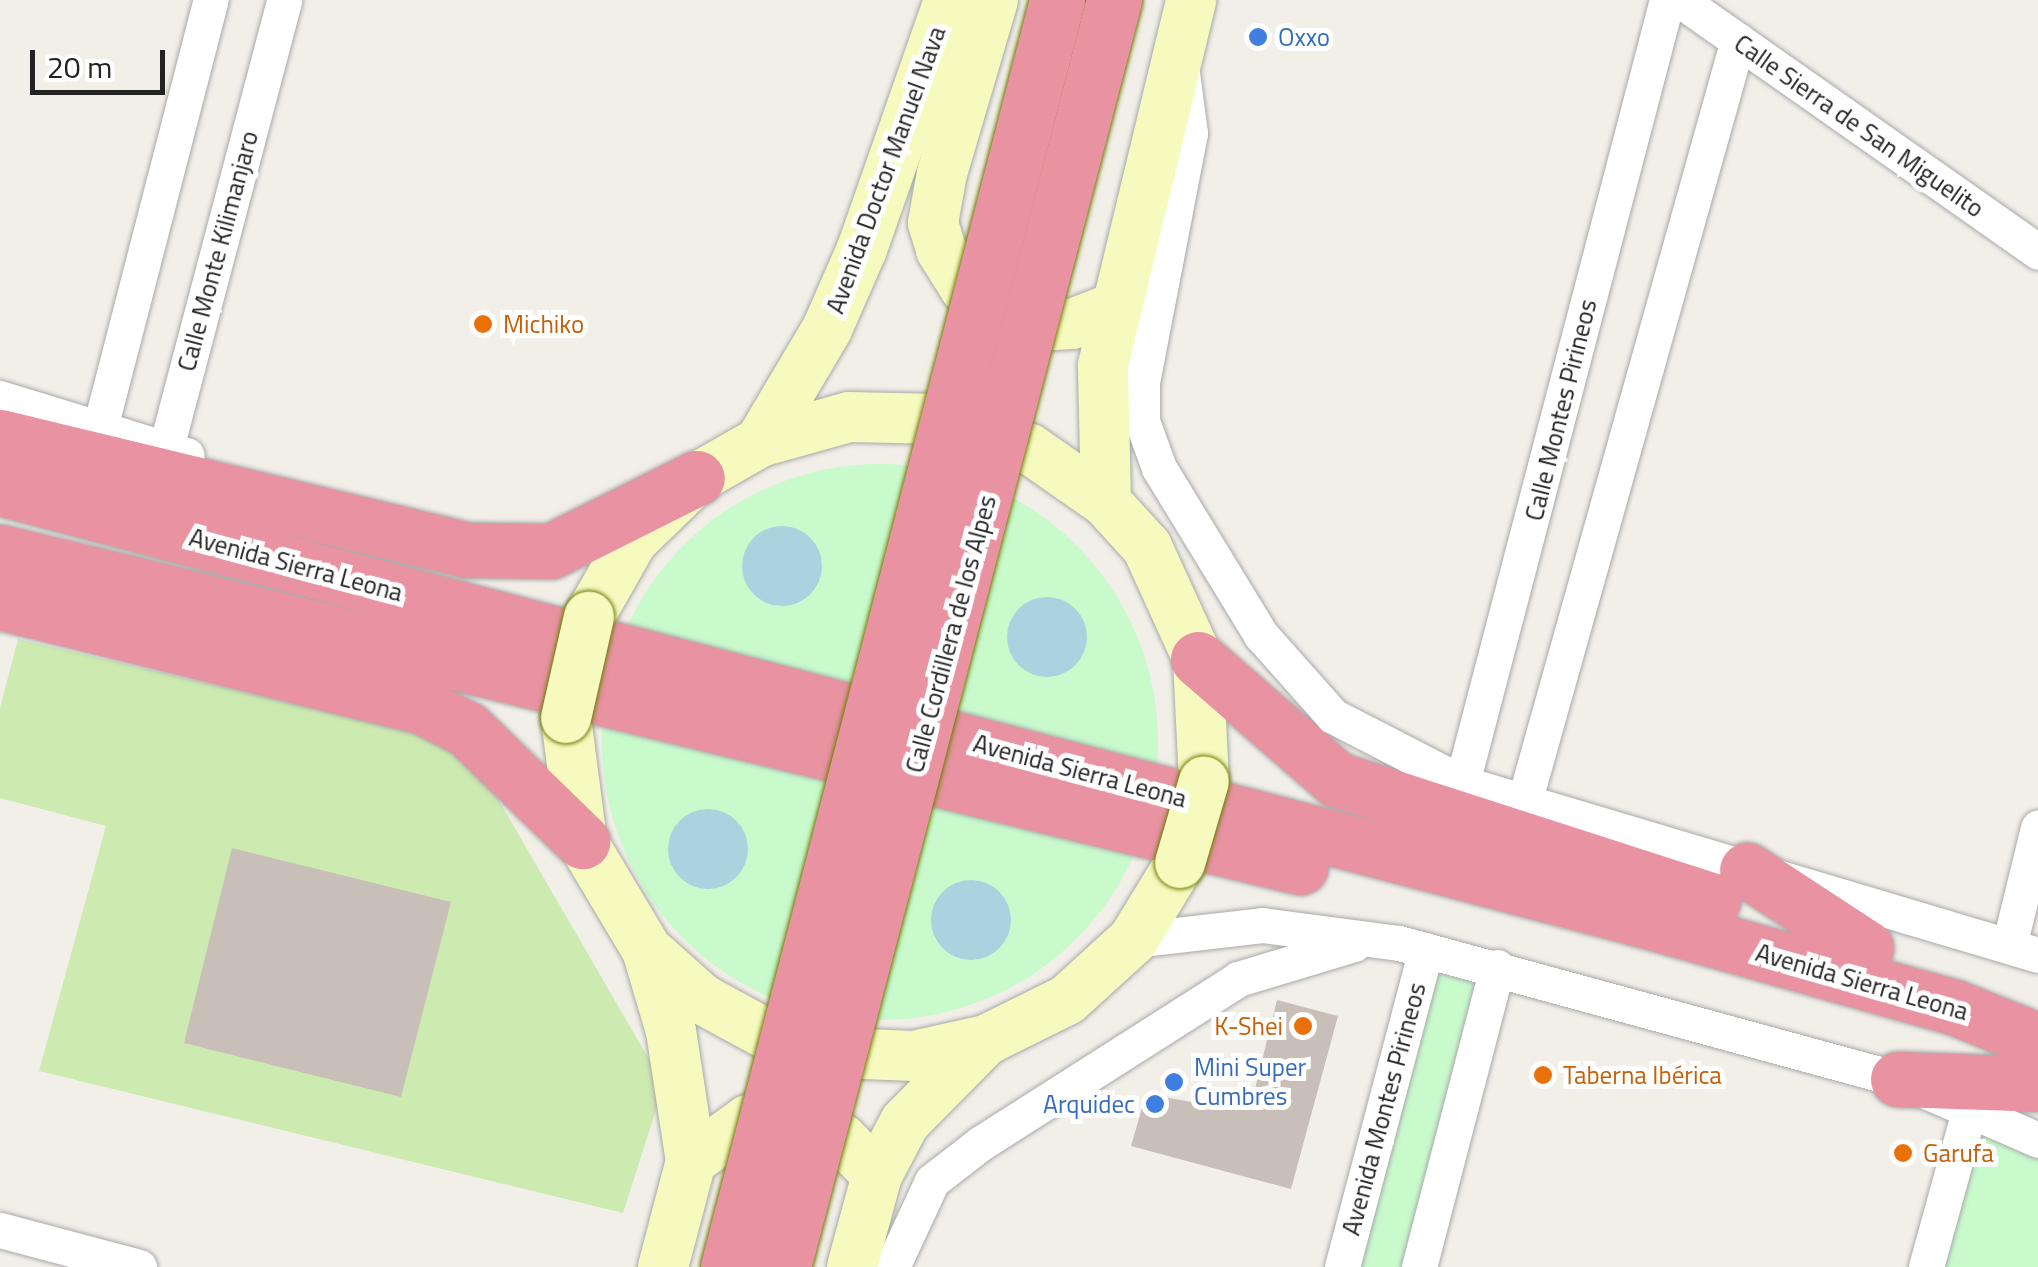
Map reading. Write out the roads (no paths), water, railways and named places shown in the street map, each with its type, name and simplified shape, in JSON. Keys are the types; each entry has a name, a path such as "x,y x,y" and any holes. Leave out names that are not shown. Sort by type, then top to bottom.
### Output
{"highway":[{"name":"Calle Cordillera de los Alpes","path":"728,1267 1057,0"},
{"name":"Calle Cordillera de los Alpes","path":"783,1267 1114,0"},
{"path":"0,437 468,550 551,551 698,478"},
{"name":"Avenida Sierra Leona","path":"0,488 1637,918 1954,1007 2038,1041"},
{"name":"Avenida Sierra Leona","path":"0,552 1616,944 1950,1038 2038,1075"},
{"path":"0,602 421,706 482,741 582,840"},
{"path":"1198,659 1336,779 1457,801 1519,821 1607,869 1866,948 2038,1009"},
{"path":"1607,869 1725,863 1866,948"},
{"path":"1898,1080 2038,1084"}],"main road":[{"name":"Avenida Doctor Manuel Nava","path":"760,442 827,329 862,249 949,0"},
{"path":"993,0 942,173 932,222 941,250 966,288 996,313 1035,326 1072,324 1116,307"},
{"path":"1106,502 1103,365 1184,22"},
{"path":"647,950 702,999 768,1034 821,1049 914,1056 986,1040 1067,1000 1133,940 1180,863 1204,781 1198,659 1162,574 1106,502 1030,448 942,420 849,417 760,442 698,478 633,540 589,617 566,718 582,840 647,950 671,1030 691,1161 662,1267"},
{"path":"852,1267 878,1175 905,1122 986,1040"},
{"path":"691,1161 748,1120 789,1115 842,1140 878,1175"}],"street":[{"path":"101,424 211,0"},
{"name":"Calle Monte Kilimanjaro","path":"167,444 284,0"},
{"name":"Calle Montes Pirineos","path":"1457,801 1667,0"},
{"name":"Calle Sierra de San Miguelito","path":"1680,0 2038,252"},
{"path":"1184,22 1190,133 1142,382 1142,421 1159,468 1261,635 1333,716 1457,801"},
{"path":"1738,40 1519,821 1725,863 2023,950 2038,828"},
{"name":"Avenida Sierra Leona","path":"0,398 167,444 273,506"},
{"path":"1133,940 1262,924 1413,947 1898,1080 1970,1107 2038,1140"},
{"path":"892,1267 932,1180 1161,1023 1238,979 1338,945 1413,947"},
{"name":"Avenida Montes Pirineos","path":"1342,1267 1413,947"},
{"path":"1419,1267 1497,967"},
{"path":"1926,1267 1970,1107"},
{"path":"0,1230 139,1267"}],"water":[{"path":"782,526 797,529 810,538 819,551 819,581 810,594 797,603 782,606 767,603 754,594 745,581 742,566 745,551 754,538 767,529"},
{"path":"1047,597 1062,600 1075,609 1084,622 1084,652 1075,665 1062,674 1047,677 1032,674 1019,665 1010,652 1007,637 1010,622 1019,609 1032,600"},
{"path":"708,809 723,812 736,821 745,834 745,864 736,877 723,886 708,889 693,886 680,877 671,864 668,849 671,834 680,821 693,812"},
{"path":"971,880 986,883 999,892 1008,905 1008,935 999,948 986,957 971,960 956,957 943,948 934,935 931,920 934,905 943,892 956,883"}],"place":[{"name":"Oxxo","path":"1258,37"},
{"name":"Michiko","path":"483,324"},
{"name":"K-Shei","path":"1303,1026"},
{"name":"Taberna Ibérica","path":"1543,1075"},
{"name":"Mini Super Cumbres","path":"1174,1082"},
{"name":"Arquidec","path":"1155,1104"},
{"name":"Garufa","path":"1903,1153"}]}
